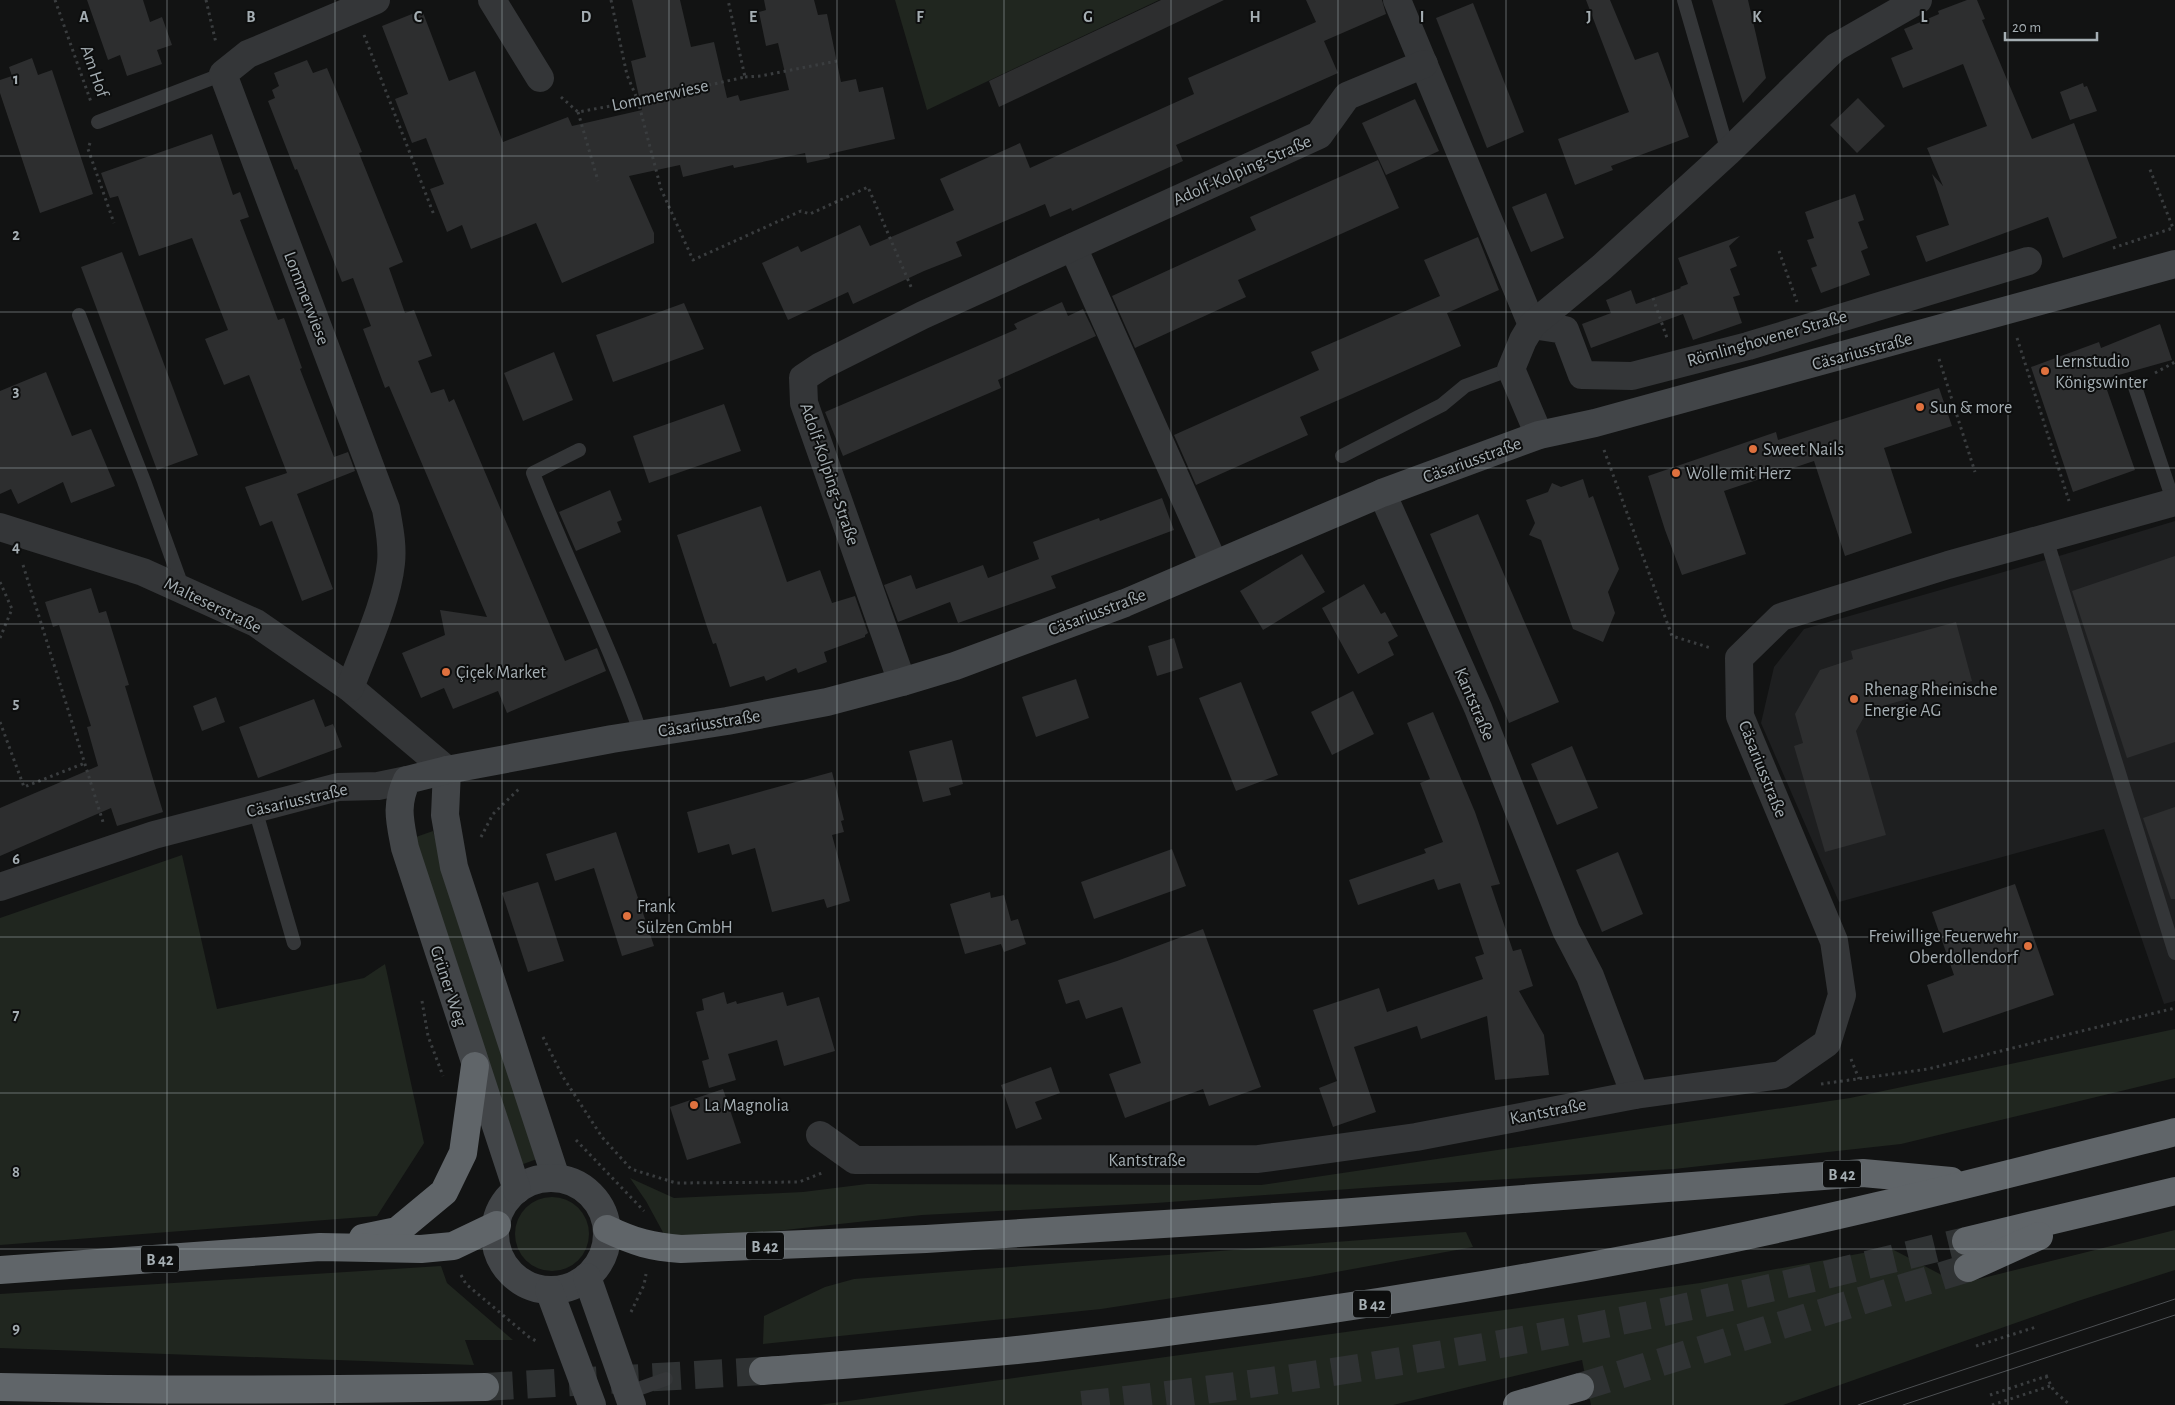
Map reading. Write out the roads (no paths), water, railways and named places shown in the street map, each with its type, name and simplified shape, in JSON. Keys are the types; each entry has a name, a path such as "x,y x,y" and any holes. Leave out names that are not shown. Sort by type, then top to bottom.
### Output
{"highway":[{"name":"B 42","path":"320,1247 397,1230 444,1192 463,1153 475,1066"},
{"name":"B 42","path":"763,1371 1032,1348 1330,1311 1491,1285 1652,1255 1813,1221 2175,1132"},
{"name":"B 42","path":"607,1229 630,1240 651,1246 700,1248 926,1239 1329,1214 1863,1172 1972,1183"},
{"path":"1966,1240 2175,1191"},
{"path":"1968,1268 2095,1211"},
{"name":"B 42","path":"0,1270 320,1247 421,1249 453,1246 496,1225"},
{"path":"0,1387 134,1390 312,1390 485,1387"},
{"path":"1517,1405 1580,1387"}],"main road":[{"name":"Cäsariusstraße","path":"407,780 447,770 827,702 902,682 963,663 1125,603 1382,493 1539,435 1595,423 2175,264"},
{"path":"447,770 445,814 454,867 556,1178"},
{"name":"Grüner Weg","path":"407,780 400,795 400,819 405,848 517,1190"},
{"path":"542,1178 556,1178 571,1182 585,1189 596,1200 604,1214 607,1229 606,1247 599,1264 587,1277 563,1289 549,1290 524,1282 504,1264 498,1252 496,1225 500,1212 507,1200 517,1190 542,1178"},
{"path":"587,1277 630,1399"},
{"path":"549,1290 592,1405"}],"street":[{"path":"492,0 540,78"},
{"path":"1397,0 1532,325"},
{"path":"1539,435 1511,369 1523,340 1532,325 1602,267 1728,152 1836,47 1918,0"},
{"path":"223,74 248,54 365,4"},
{"name":"Adolf-Kolping-Straße","path":"902,682 804,404 804,378 821,366 923,315 1319,135 1347,96 1424,64"},
{"name":"Lommerwiese","path":"223,74 386,509 391,537 391,563 383,597 350,688"},
{"path":"1072,247 1214,564"},
{"name":"Römlinghovener Straße","path":"1532,325 1565,330 1582,375 1632,376 1806,328 2028,261"},
{"name":"Kantstraße","path":"820,1135 855,1160 1258,1159 1416,1137 1635,1094 1590,976 1566,930 1478,708 1382,493"},
{"path":"2046,538 2174,503"},
{"name":"Malteserstraße","path":"6,528 143,572 256,623 350,688 447,770"},
{"name":"Cäsariusstraße","path":"1635,1094 1781,1075 1827,1043 1842,996 1834,940 1740,716 1739,658 1781,617 1948,565 2046,538"},
{"name":"Cäsariusstraße","path":"0,887 154,835 255,808 338,787 378,786 407,780"}],"lane":[{"path":"1684,0 1728,152"},
{"path":"98,122 223,74"},
{"path":"79,315 144,481 183,590"},
{"path":"1342,456 1442,406 1465,386 1511,369"},
{"path":"2134,384 2174,503"},
{"path":"579,450 533,473 622,682 641,734"},
{"path":"2046,538 2175,953"},
{"path":"255,808 294,943"},
{"path":"630,1399 666,1379"}],"tunnel":[{"path":"1082,1405 1292,1378 1501,1344 1681,1308 1966,1241"},
{"path":"1580,1387 1968,1268"},
{"path":"485,1387 763,1371"}],"tram line":[{"path":"1858,1405 2175,1299"},
{"path":"1903,1405 2175,1315"}],"place":[{"name":"Lernstudio Königswinter","path":"2045,371"},
{"name":"Sun & more","path":"1920,407"},
{"name":"Sweet Nails","path":"1753,449"},
{"name":"Wolle mit Herz","path":"1676,473"},
{"name":"Çiçek Market","path":"446,672"},
{"name":"Rhenag Rheinische Energie AG","path":"1854,699"},
{"name":"Frank Sülzen GmbH","path":"627,916"},
{"name":"Freiwillige Feuerwehr Oberdollendorf","path":"2028,946"},
{"name":"La Magnolia","path":"694,1105"}]}
